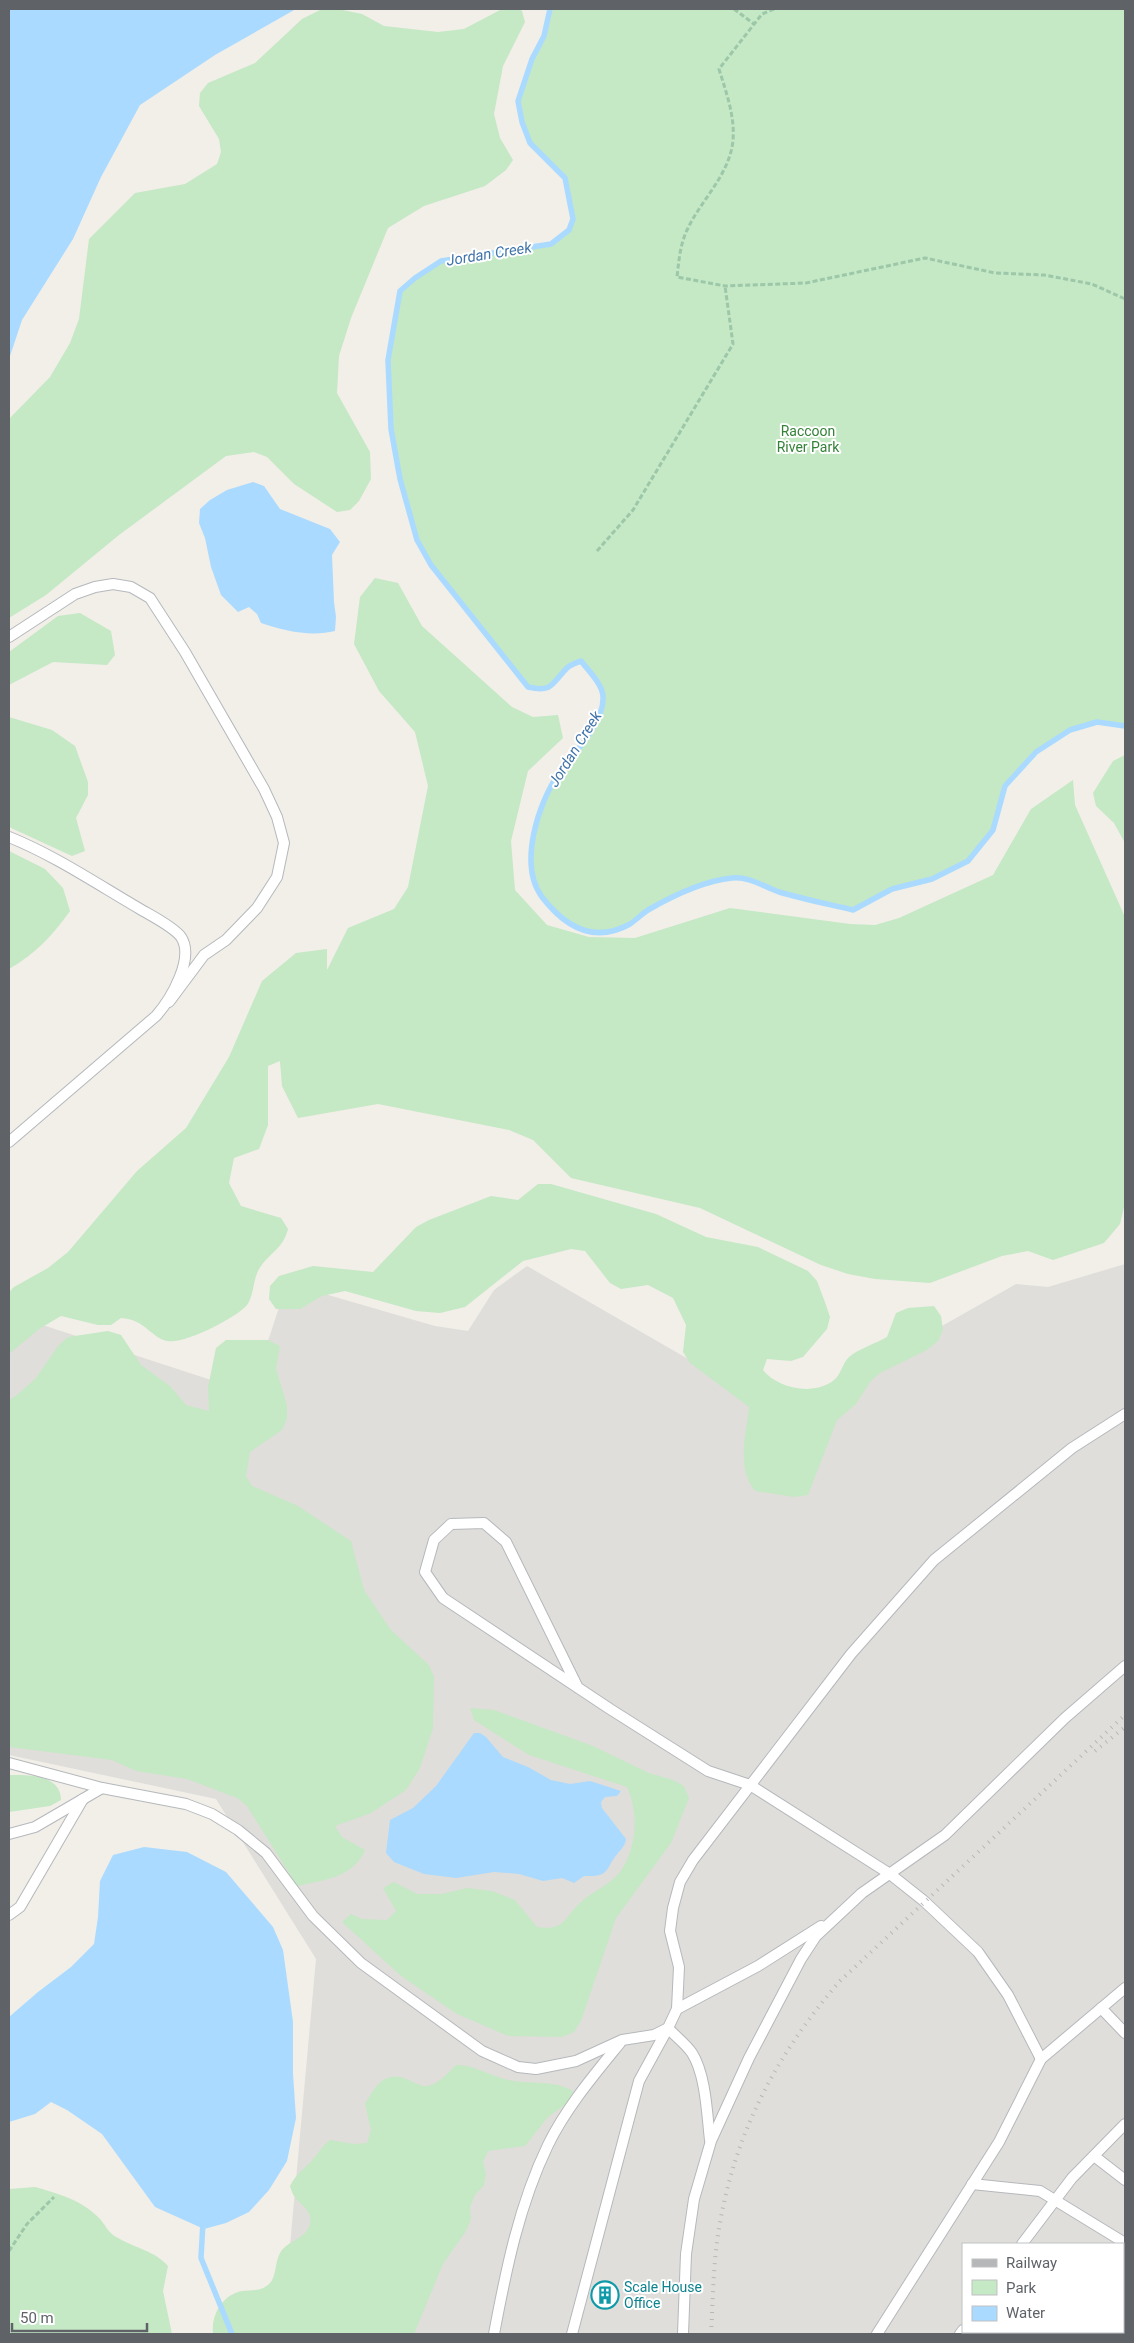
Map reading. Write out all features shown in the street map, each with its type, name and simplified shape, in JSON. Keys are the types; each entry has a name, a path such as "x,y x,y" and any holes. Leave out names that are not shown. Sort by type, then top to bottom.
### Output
{"lane":[{"path":"9,637 75,594 94,587 112,584 131,586 150,598 185,652 264,789 277,817 284,843 277,877 257,908 226,940 204,955 169,1002 142,1029 9,1142"},
{"path":"9,836 88,878 147,913 181,936 187,956 169,1002"},
{"path":"572,2334 639,2081 677,2009 679,1967 670,1932 680,1882 693,1860 850,1654 934,1560 1072,1448 1125,1414"},
{"path":"578,1688 506,1542 484,1523 451,1524 434,1540 425,1572 443,1598 578,1688 708,1771 750,1785 890,1874 924,1901 978,1952 1008,1995 1041,2059"},
{"path":"683,2334 686,2254 694,2199 711,2141 749,2058 801,1960 816,1936 862,1892 945,1836 1065,1718 1125,1666"},
{"path":"9,1763 102,1788 186,1804 212,1814 238,1830 266,1853 313,1916 361,1963 482,2051 518,2067 536,2068 576,2061 622,2040 654,2035 668,2028"},
{"path":"9,1834 35,1827 102,1788"},
{"path":"9,1915 20,1907 83,1799"},
{"path":"677,2009 758,1966 835,1917"},
{"path":"877,2334 999,2142 1041,2059 1125,1988"},
{"path":"1101,2008 1125,2033"},
{"path":"668,2028 692,2054 698,2069 705,2098 711,2141"},
{"path":"494,2334 506,2271 524,2205 548,2144 584,2088 622,2040"},
{"path":"1023,2243 1057,2199 1125,2124"},
{"path":"1094,2156 1125,2180"},
{"path":"972,2184 1029,2188 1057,2199 1125,2243"}],"path":[{"path":"734,9 754,24"},
{"path":"774,9 762,14 719,69 732,115 733,141 727,164 688,228 679,252 677,277 725,286 806,283 925,258 995,273 1044,275 1092,284 1125,299"},
{"path":"597,551 633,510 733,344 725,286"},
{"path":"9,2251 27,2224 54,2197"}],"shaded area":[{"path":"1125,1264 1125,2334 282,2334 316,1959 216,1799 9,1755 9,1314 251,1393 287,1283 435,1326 468,1331 494,1290 527,1266 785,1415 1016,1284 1048,1287"}],"green space":[{"path":"322,9 338,9 362,14 384,26 438,32 464,29 502,9 519,9 522,11 525,22 503,66 494,114 500,138 513,160 506,170 485,186 424,206 388,228 351,318 339,356 337,393 370,452 371,479 359,501 350,510 337,512 294,484 267,457 254,452 226,456 119,535 46,595 9,618 9,419 50,377 70,343 79,319 89,239 135,193 185,184 217,164 221,152 219,139 199,106 200,93 208,83 255,63 302,19"},
{"name":"Raccoon River Park","path":"550,9 1125,9 1125,726 1097,722 1070,729 1036,752 1005,786 993,830 968,861 932,879 892,889 853,910 779,892 750,880 732,878 710,882 689,889 658,904 630,924 603,933 590,932 579,928 568,923 558,915 540,894 534,882 531,863 535,826 542,805 557,776 586,738 599,717 602,707 602,691 595,677 581,661 568,667 547,688 536,689 528,687 431,565 417,540 400,479 391,429 388,360 400,291 415,278 441,261 551,244 569,230 573,218 565,178 530,143 522,122 518,101 532,59 544,36"},
{"path":"375,578 398,583 422,626 512,707 533,717 558,715 563,738 528,771 511,841 515,890 547,925 589,937 635,938 730,908 850,924 875,925 899,918 993,875 1031,809 1073,780 1075,805 1125,917 1125,1203 1120,1224 1104,1243 1053,1260 1028,1251 1002,1256 930,1283 875,1279 848,1274 821,1265 700,1208 571,1178 533,1140 509,1130 378,1104 298,1118 282,1086 280,1061 268,1066 268,1125 259,1149 234,1158 229,1183 241,1206 281,1218 288,1229 283,1241 259,1269 247,1305 222,1323 176,1341 168,1341 157,1337 142,1325 129,1319 121,1318 111,1325 98,1325 61,1316 39,1329 9,1354 9,1292 14,1287 48,1268 68,1252 137,1171 186,1128 229,1057 262,981 296,953 327,949 327,970 348,928 394,909 408,887 428,786 415,732 379,691 354,644 360,597"},
{"path":"80,613 111,631 115,655 107,665 53,662 9,685 9,652 58,616"},
{"path":"9,717 52,730 75,746 88,782 88,795 76,818 85,851 72,856 9,827"},
{"path":"1125,755 1125,843 1114,823 1096,806 1093,793 1113,761"},
{"path":"9,851 45,869 63,888 70,911 43,943 9,969"},
{"path":"538,1184 551,1184 656,1214 706,1237 758,1247 808,1271 817,1281 830,1317 827,1329 803,1357 791,1361 767,1359 763,1370 770,1377 787,1386 807,1389 817,1388 834,1380 852,1354 887,1337 896,1313 908,1308 934,1306 941,1316 943,1330 938,1341 927,1350 880,1373 870,1382 856,1404 837,1420 808,1495 794,1497 755,1491 749,1482 744,1462 744,1451 749,1407 690,1363 683,1352 686,1325 673,1298 648,1285 621,1289 610,1283 585,1251 571,1249 523,1261 465,1307 440,1313 416,1311 345,1291 322,1296 300,1309 276,1309 269,1299 270,1286 279,1276 313,1266 373,1272 416,1227 429,1220 491,1196 518,1200"},
{"path":"108,1331 121,1335 141,1365 170,1386 186,1405 209,1411 208,1387 216,1348 226,1340 268,1340 280,1346 276,1369 287,1405 287,1419 282,1430 250,1452 246,1476 252,1486 298,1506 351,1541 364,1590 391,1630 429,1665 434,1677 433,1728 420,1768 406,1790 371,1813 335,1826 342,1837 365,1850 353,1867 337,1876 297,1886 247,1806 237,1798 187,1779 136,1771 112,1760 9,1747 9,1400 36,1378 58,1346 68,1337"},
{"path":"470,1708 494,1710 593,1746 649,1773 673,1780 684,1786 689,1798 671,1843 616,1918 581,2021 574,2032 562,2037 508,2036 457,2014 401,1976 342,1922 351,1914 362,1919 387,1920 396,1911 383,1888 394,1882 417,1894 442,1894 467,1888 492,1891 515,1900 537,1927 553,1927 563,1922 584,1899 616,1877 626,1863 633,1841 635,1819 627,1787 529,1755 474,1720"},
{"path":"9,1775 33,1776 49,1781 60,1791 61,1800 50,1806 9,1812"},
{"path":"456,2065 462,2065 519,2082 547,2083 573,2091 569,2102 548,2117 525,2146 488,2151 483,2162 486,2174 484,2185 475,2195 470,2207 471,2219 466,2231 443,2264 414,2334 213,2334 216,2313 224,2301 235,2293 260,2289 269,2284 274,2275 279,2254 308,2229 310,2223 309,2214 294,2196 290,2186 295,2177 330,2140 354,2144 367,2143 371,2130 365,2104 376,2087 391,2077 398,2077 428,2086 442,2079"},
{"path":"35,2187 78,2202 93,2212 115,2236 151,2253 168,2266 163,2291 172,2334 9,2334 9,2189"}],"water":[{"path":"9,9 296,9 215,55 140,105 101,177 73,239 22,320 9,359"},
{"path":"253,482 264,486 280,509 330,529 340,542 332,555 336,617 335,631 307,633 288,631 270,626 261,623 257,614 249,607 238,612 221,595 199,523 200,509 210,500 227,490"},
{"path":"474,1733 480,1733 486,1737 503,1757 528,1767 551,1780 570,1784 590,1781 621,1791 617,1796 605,1797 601,1802 602,1808 626,1839 623,1847 603,1874 584,1876 574,1883 562,1878 543,1881 519,1874 494,1872 456,1878 424,1874 394,1862 386,1853 390,1820 413,1808 436,1786"},
{"path":"144,1847 187,1852 226,1872 273,1927 283,1950 293,2022 293,2074 296,2118 287,2161 269,2190 249,2212 226,2223 204,2229 155,2207 102,2134 67,2110 51,2102 35,2114 9,2122 9,2017 71,1967 94,1944 100,1881 113,1855"}],"waterway":[{"name":"Jordan Creek","path":"550,9 544,36 532,59 518,101 522,122 530,143 565,178 573,219 569,230 551,244 441,261 415,278 400,291 388,360 391,429 400,479 417,540 431,565 528,687 536,689 547,688 568,667 581,661 602,691 602,706 594,727 559,773 551,786 538,817 531,852 535,884 542,897 560,917 570,924 592,932 617,930 678,894 710,882 732,878 756,882 779,892 853,910 892,889 932,879 968,861 993,830 1005,786 1036,752 1070,730 1097,722 1125,726"},
{"path":"203,2222 201,2258 232,2334"}],"railway":[{"path":"711,2334 718,2235 734,2164 760,2099 796,2038 840,1981 1125,1715"},
{"path":"1095,1751 1125,1727"}],"place":[{"name":"Scale House Office","path":"605,2295"}]}
